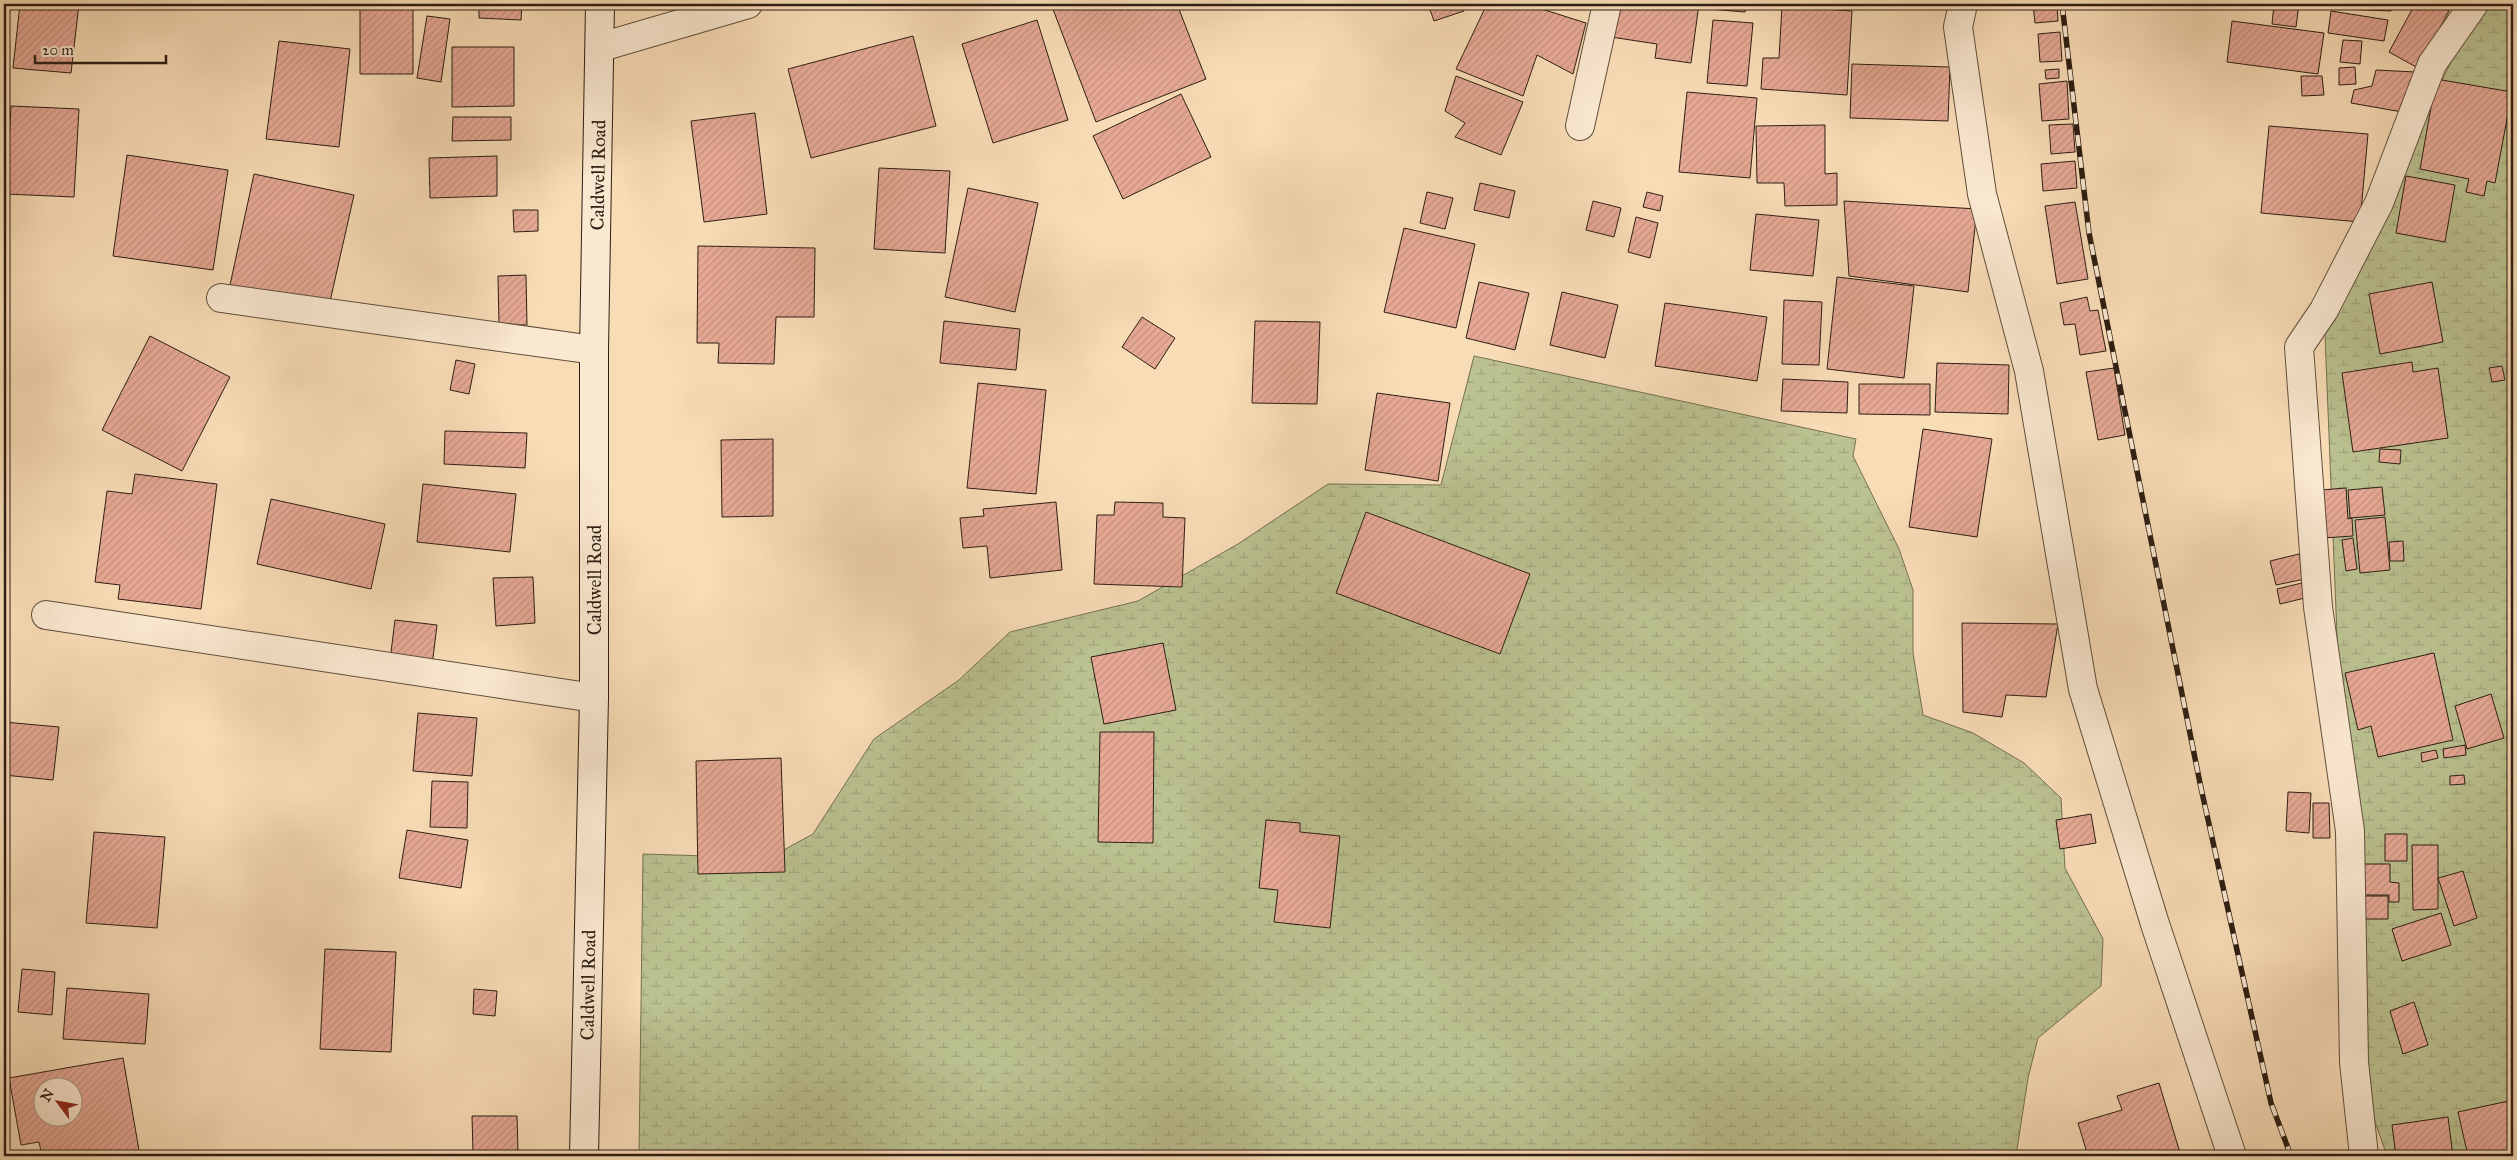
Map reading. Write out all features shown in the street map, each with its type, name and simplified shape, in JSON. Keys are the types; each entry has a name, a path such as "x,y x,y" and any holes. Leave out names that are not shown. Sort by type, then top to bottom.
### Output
{"street":[{"name":"Caldwell Road","path":"584,1156 594,698 594,350 601,46 600,4"},
{"path":"601,46 748,4"},
{"path":"1580,126 1607,4"},
{"path":"1963,4 1958,27 1982,194 2029,371 2083,689 2155,924 2232,1156"},
{"path":"2364,1156 2354,1062 2350,831 2318,607 2299,347 2324,310 2379,203 2432,64 2474,4"},
{"path":"221,298 594,350"},
{"path":"46,615 594,698"}],"green space":[{"path":"2481,4 2513,4 2513,1156 2387,1156 2354,1062 2324,310"},
{"path":"1474,356 1856,439 1853,456 1899,549 1913,590 1913,653 1923,715 1973,733 2024,763 2061,798 2065,868 2103,939 2101,986 2038,1038 2028,1078 2016,1156 639,1156 643,854 769,858 813,834 874,739 959,680 1010,632 1138,601 1238,544 1328,484 1441,485"}],"building":[{"path":"20,4 79,4 71,73 13,68"},
{"path":"360,4 413,4 413,74 360,74"},
{"path":"479,4 522,4 521,20 479,18"},
{"path":"1051,4 1177,4 1206,79 1096,122"},
{"path":"1428,4 1461,4 1464,11 1434,21"},
{"path":"1487,4 1526,4 1586,23 1573,74 1537,55 1523,96 1456,69"},
{"path":"1616,4 1699,4 1691,63 1655,58 1657,44 1611,37"},
{"path":"1709,4 1746,4 1745,12 1709,9"},
{"path":"2033,4 2057,4 2058,21 2035,23"},
{"path":"2274,4 2299,4 2296,27 2272,24"},
{"path":"2343,4 2392,4 2391,11 2343,9"},
{"path":"2415,4 2435,4 2449,11 2418,68 2389,52"},
{"path":"1782,6 1852,11 1847,95 1761,89 1763,58 1779,58"},
{"path":"2331,11 2388,20 2384,41 2328,33"},
{"path":"427,16 450,19 441,82 417,78"},
{"path":"1037,20 1068,120 993,143 962,44"},
{"path":"1713,20 1753,23 1747,86 1707,83"},
{"path":"2232,21 2324,33 2318,74 2227,62"},
{"path":"2060,32 2062,61 2040,62 2038,34"},
{"path":"913,36 936,126 811,158 788,69"},
{"path":"2343,40 2362,41 2360,64 2340,62"},
{"path":"279,41 350,49 339,147 266,139"},
{"path":"452,47 514,47 514,106 452,107"},
{"path":"1852,64 1950,67 1948,121 1850,118"},
{"path":"2355,67 2356,84 2339,85 2339,68"},
{"path":"2059,69 2059,78 2046,79 2045,70"},
{"path":"2376,70 2415,72 2408,113 2351,103 2354,90 2372,86"},
{"path":"1456,76 1523,102 1501,155 1455,137 1465,123 1445,111"},
{"path":"2301,76 2322,76 2324,95 2302,96"},
{"path":"2436,79 2512,92 2495,183 2487,181 2484,196 2466,192 2469,179 2420,169"},
{"path":"2067,81 2069,119 2042,121 2039,84"},
{"path":"1687,92 1757,98 1750,178 1679,172"},
{"path":"1181,94 1211,157 1123,199 1093,136"},
{"path":"11,106 79,109 74,197 6,194"},
{"path":"755,113 767,214 704,222 691,121"},
{"path":"453,117 511,117 511,140 452,141"},
{"path":"2073,124 2075,152 2051,154 2049,125"},
{"path":"1825,125 1825,174 1837,173 1837,205 1785,206 1784,183 1757,183 1756,126"},
{"path":"2269,126 2368,134 2360,222 2261,213"},
{"path":"127,155 228,170 213,270 113,256"},
{"path":"497,156 497,196 430,198 429,158"},
{"path":"2075,161 2077,188 2043,191 2041,164"},
{"path":"879,168 950,171 945,253 874,249"},
{"path":"254,174 354,195 329,306 230,285"},
{"path":"2406,176 2455,185 2445,242 2396,233"},
{"path":"1480,183 1515,191 1509,218 1474,210"},
{"path":"968,188 1038,203 1015,312 945,297"},
{"path":"1427,192 1453,198 1445,229 1420,223"},
{"path":"1647,192 1663,196 1660,211 1643,207"},
{"path":"1593,201 1621,208 1614,237 1586,230"},
{"path":"1844,201 1977,209 1968,292 1849,276"},
{"path":"2075,202 2088,279 2057,284 2045,206"},
{"path":"513,210 538,210 538,231 514,232"},
{"path":"1756,214 1819,220 1813,276 1750,270"},
{"path":"1636,217 1658,223 1650,258 1628,252"},
{"path":"1404,228 1475,244 1456,328 1384,312"},
{"path":"698,246 815,248 814,317 776,317 774,364 718,363 719,343 697,343"},
{"path":"526,275 527,325 499,325 498,276"},
{"path":"1837,277 1914,286 1904,378 1827,369"},
{"path":"1479,282 1529,293 1515,350 1466,338"},
{"path":"2432,282 2443,342 2380,354 2369,294"},
{"path":"1562,292 1618,305 1605,358 1550,345"},
{"path":"2087,297 2090,311 2098,310 2106,351 2080,355 2075,324 2064,325 2060,303"},
{"path":"1784,300 1822,302 1819,365 1782,364"},
{"path":"1665,303 1767,317 1757,381 1655,366"},
{"path":"1142,317 1175,338 1155,369 1122,347"},
{"path":"944,321 1020,329 1016,370 940,363"},
{"path":"1255,321 1320,322 1317,404 1252,403"},
{"path":"150,336 230,377 182,471 102,430"},
{"path":"456,360 475,364 469,394 450,390"},
{"path":"2412,362 2413,372 2438,368 2448,438 2353,452 2342,373"},
{"path":"1937,363 2009,365 2008,414 1935,412"},
{"path":"2502,366 2505,380 2492,382 2489,368"},
{"path":"2114,368 2125,435 2098,440 2086,372"},
{"path":"1783,379 1848,382 1847,413 1781,411"},
{"path":"978,383 1046,390 1036,494 967,488"},
{"path":"1859,384 1930,384 1930,415 1859,414"},
{"path":"1377,393 1450,403 1438,481 1365,470"},
{"path":"1923,429 1992,439 1977,537 1909,527"},
{"path":"445,431 527,433 525,468 444,464"},
{"path":"773,439 773,516 722,517 721,440"},
{"path":"2380,449 2401,450 2400,464 2379,462"},
{"path":"135,474 217,484 201,609 118,599 120,585 95,582 107,491 132,494"},
{"path":"423,484 516,494 510,552 417,542"},
{"path":"2382,487 2385,515 2350,518 2348,490"},
{"path":"2346,488 2348,519 2352,518 2353,536 2323,538 2321,490"},
{"path":"271,499 385,524 371,589 257,564"},
{"path":"1056,502 1062,570 990,578 987,546 963,548 960,518 984,516 983,509"},
{"path":"1115,502 1163,503 1163,517 1185,518 1182,587 1094,584 1097,515 1114,515"},
{"path":"1366,512 1530,574 1500,654 1336,593"},
{"path":"2385,517 2390,570 2360,573 2355,520"},
{"path":"2353,538 2357,569 2346,571 2342,540"},
{"path":"2403,541 2404,561 2390,561 2389,542"},
{"path":"2299,554 2305,579 2276,585 2270,561"},
{"path":"533,577 535,623 496,626 493,578"},
{"path":"2302,583 2305,598 2280,604 2277,589"},
{"path":"395,620 437,625 432,666 390,660"},
{"path":"1962,623 2058,624 2046,697 2006,695 2002,717 1963,712"},
{"path":"1163,643 1176,710 1104,724 1091,657"},
{"path":"2434,653 2453,740 2378,757 2371,726 2358,730 2345,673"},
{"path":"2491,694 2504,738 2467,749 2455,706"},
{"path":"418,713 477,718 472,776 413,771"},
{"path":"4,722 59,727 53,780 4,775"},
{"path":"1100,732 1154,732 1153,843 1098,842"},
{"path":"2465,745 2466,755 2444,758 2443,749"},
{"path":"2436,750 2438,758 2422,762 2421,753"},
{"path":"781,758 785,872 698,874 696,761"},
{"path":"2464,775 2465,784 2450,785 2450,776"},
{"path":"432,781 468,782 467,828 430,827"},
{"path":"2288,792 2311,793 2309,833 2286,831"},
{"path":"2313,803 2329,803 2330,838 2313,838"},
{"path":"2091,814 2096,843 2060,849 2056,820"},
{"path":"1266,820 1300,823 1300,832 1340,836 1330,928 1274,922 1278,890 1259,888"},
{"path":"407,830 468,840 461,888 399,878"},
{"path":"94,832 165,837 157,928 86,923"},
{"path":"2385,834 2407,834 2407,861 2385,861"},
{"path":"2412,845 2438,845 2438,909 2413,910"},
{"path":"2363,864 2390,864 2390,882 2399,883 2399,902 2389,902 2389,895 2363,895"},
{"path":"2463,871 2477,918 2454,926 2438,878"},
{"path":"2363,896 2388,896 2388,919 2362,919"},
{"path":"2441,913 2451,945 2402,961 2392,929"},
{"path":"325,949 396,952 391,1052 320,1049"},
{"path":"22,969 55,972 52,1015 18,1012"},
{"path":"67,988 149,994 145,1044 63,1039"},
{"path":"474,989 497,991 495,1016 473,1014"},
{"path":"2414,1002 2428,1045 2403,1054 2390,1011"},
{"path":"123,1058 140,1156 42,1156 39,1142 21,1145 9,1078"},
{"path":"2159,1083 2181,1156 2088,1156 2078,1123 2122,1110 2117,1096"},
{"path":"2513,1100 2513,1156 2468,1156 2458,1112"},
{"path":"472,1116 517,1116 518,1151 473,1152"},
{"path":"2448,1117 2453,1156 2396,1156 2392,1125"}],"railway":[{"path":"2062,4 2089,233 2201,788 2271,1103 2291,1156"}]}
